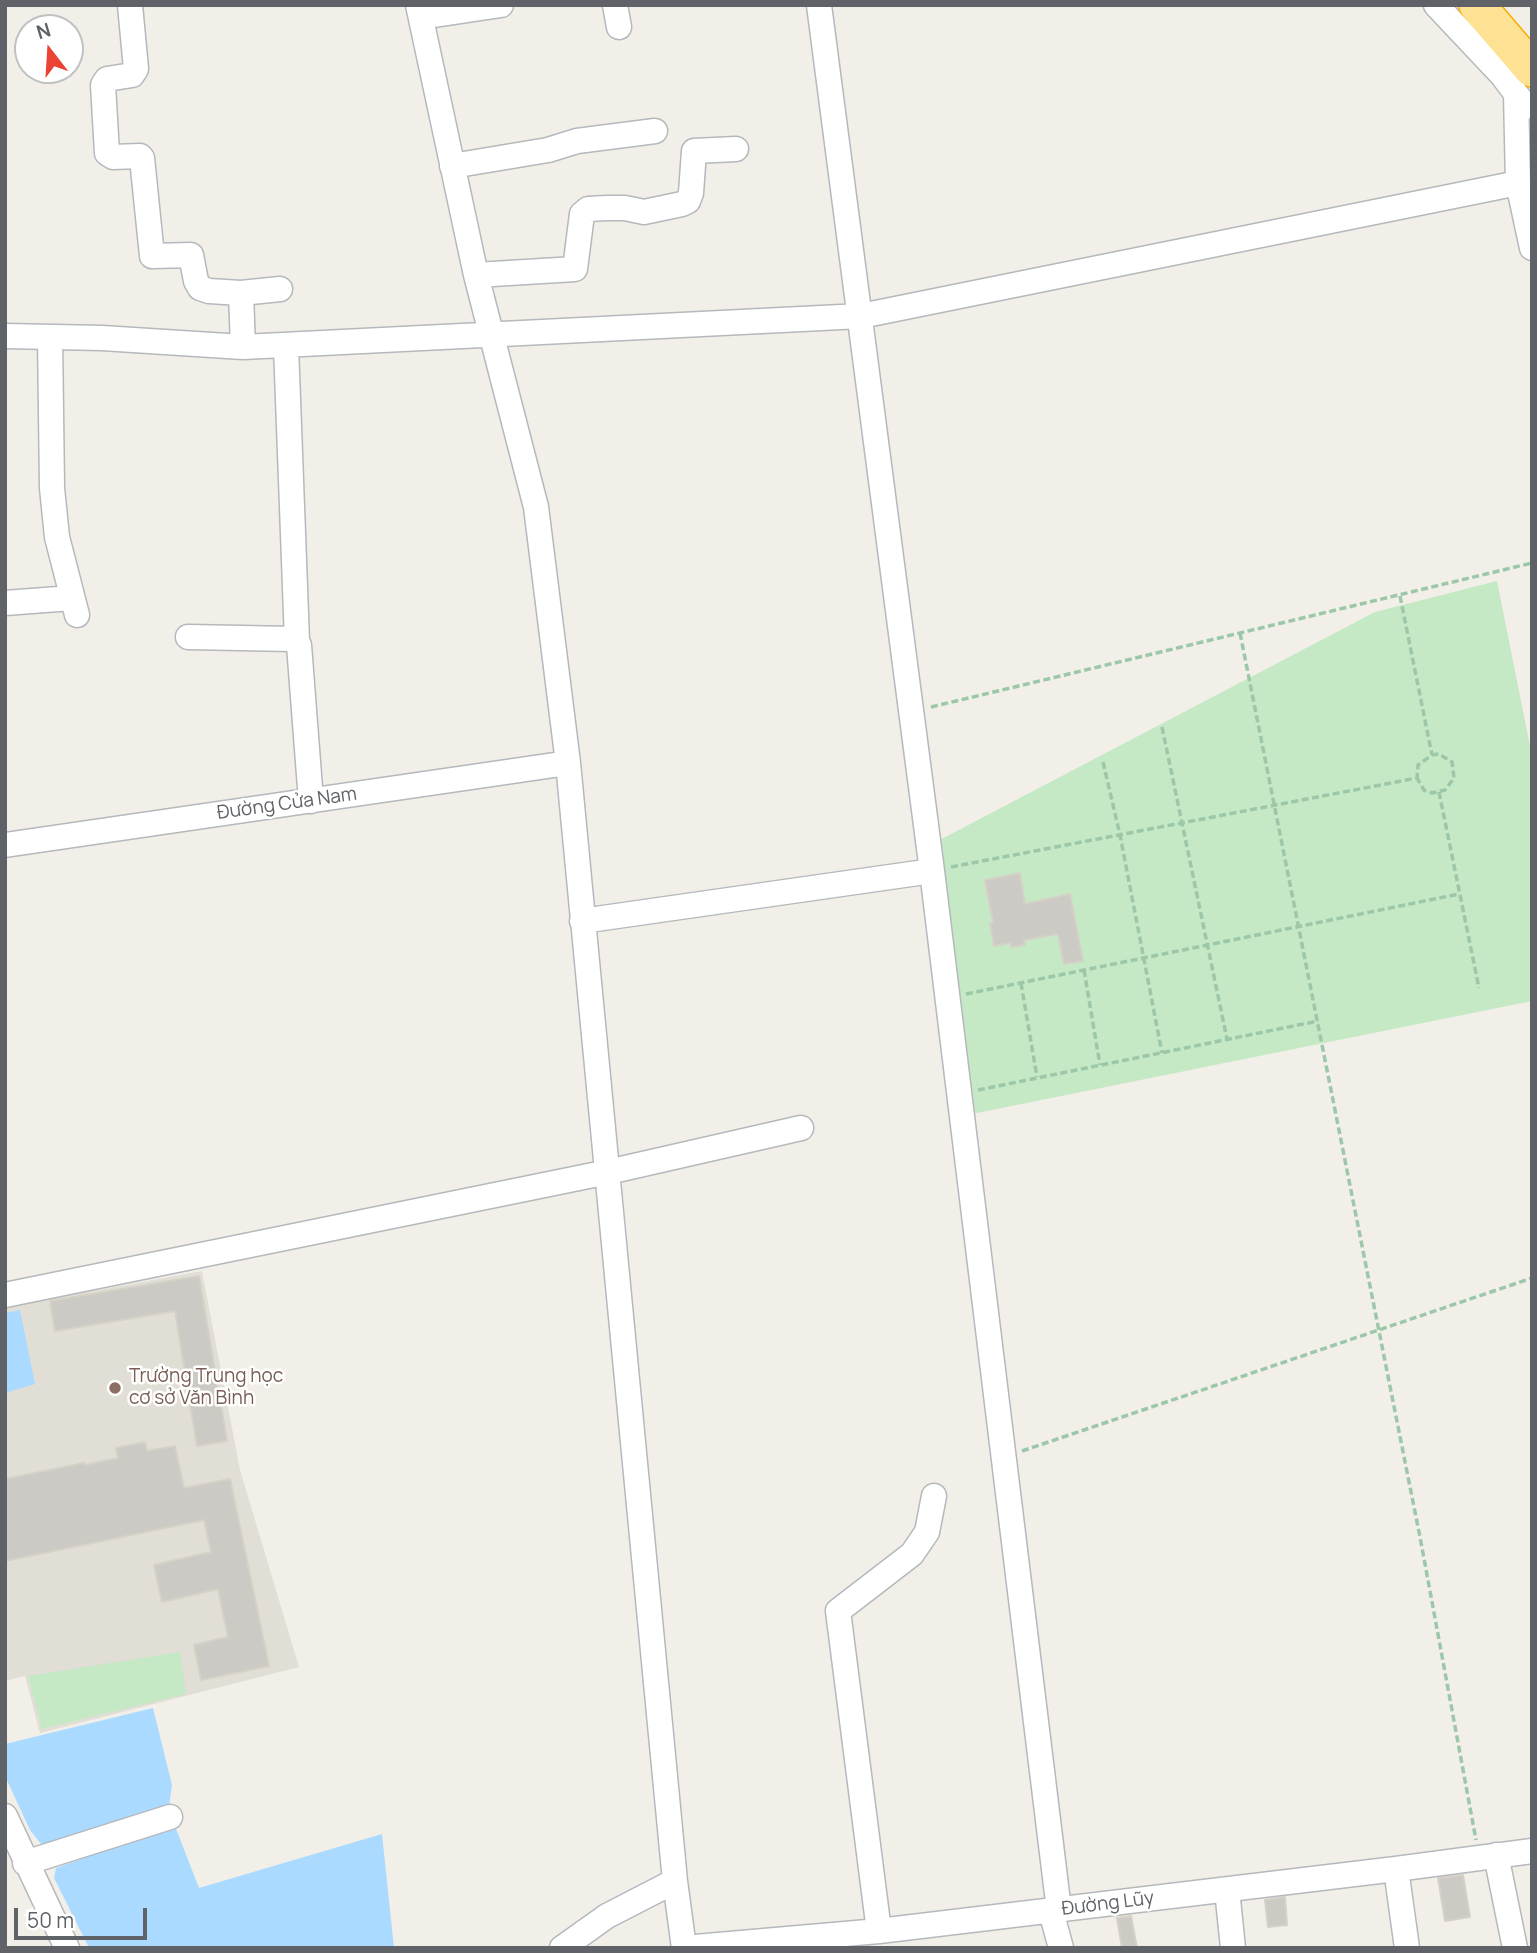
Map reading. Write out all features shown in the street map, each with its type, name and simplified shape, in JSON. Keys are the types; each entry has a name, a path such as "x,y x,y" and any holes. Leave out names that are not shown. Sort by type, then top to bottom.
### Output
{"highway":[{"path":"1477,5 1527,92"}],"street":[{"path":"130,5 136,69 132,75 107,79 103,85 107,153 113,157 142,158 152,256 191,255 196,281 200,288 209,291 241,293 280,289"},
{"path":"501,5 419,11 476,275 536,507 568,763 675,1881 684,1948"},
{"path":"819,5 932,871 1061,1948"},
{"path":"1436,5 1502,75 1527,92 1518,183 1532,248"},
{"path":"452,166 548,150 577,141 655,131"},
{"path":"476,275 575,269 582,214 588,209 625,208 644,212 681,204 688,201 691,193 694,151 736,149"},
{"path":"5,336 243,348 861,316 1518,183"},
{"path":"241,293 243,348"},
{"path":"5,603 75,607 57,537 52,488 50,337"},
{"path":"286,346 297,641 311,801"},
{"path":"188,636 297,641"},
{"name":"Đường Cửa Nam","path":"5,845 568,763"},
{"path":"582,921 932,871"},
{"path":"5,1295 608,1172 801,1128"},
{"path":"890,1936 838,1612 912,1554 927,1532 934,1496"},
{"path":"5,1816 67,1948"},
{"path":"25,1863 170,1817"},
{"name":"Đường Lũy","path":"684,1948 890,1936 1055,1910 1396,1870 1532,1851"},
{"path":"1488,1856 1515,1948"},
{"path":"1396,1870 1407,1948"},
{"path":"562,1948 607,1916 675,1881"},
{"path":"1227,1890 1233,1948"}],"path":[{"path":"912,711 1532,563"},
{"path":"1400,595 1432,755"},
{"path":"1240,633 1423,1551 1488,1856"},
{"path":"1162,727 1227,1040"},
{"path":"1432,755 1447,757 1452,762 1454,778 1449,786 1439,792 1424,790 1417,778 1418,765 1432,755"},
{"path":"1102,762 1120,835 1162,1053"},
{"path":"932,871 1417,778"},
{"path":"1439,792 1479,988"},
{"path":"964,994 1459,894"},
{"path":"1084,970 1100,1066"},
{"path":"1021,983 1038,1078"},
{"path":"959,1094 1318,1021"},
{"path":"1003,1457 1532,1278"}],"shaded area":[{"path":"202,1271 240,1470 299,1667 40,1733 25,1676 5,1681 5,1307"}],"green space":[{"path":"1497,581 1532,756 1532,1001 967,1115 932,844 1375,612"},
{"path":"180,1652 186,1694 42,1729 28,1676"}],"water":[{"path":"20,1310 35,1384 5,1393 5,1313"},
{"path":"153,1708 172,1785 169,1806 45,1849 30,1830 5,1776 5,1744"},
{"path":"175,1826 199,1888 382,1834 394,1948 89,1948 54,1878 56,1868"}],"building":[{"path":"1020,873 1025,904 1070,894 1083,961 1064,964 1058,934 1024,940 1025,945 1011,947 1010,943 994,946 990,923 993,923 985,880"},
{"path":"199,1276 227,1441 197,1446 175,1311 55,1331 50,1301"},
{"path":"145,1442 147,1451 175,1446 184,1488 230,1479 269,1666 201,1680 194,1645 228,1637 218,1589 162,1602 154,1565 211,1552 204,1520 5,1561 5,1479 118,1458 116,1448"},
{"path":"1463,1875 1470,1917 1445,1921 1438,1878"},
{"path":"1285,1897 1287,1925 1268,1927 1265,1900"},
{"path":"1131,1916 1137,1948 1122,1948 1117,1918"}],"place":[{"name":"Trường Trung học cơ sở Văn Bình","path":"115,1388"}]}
